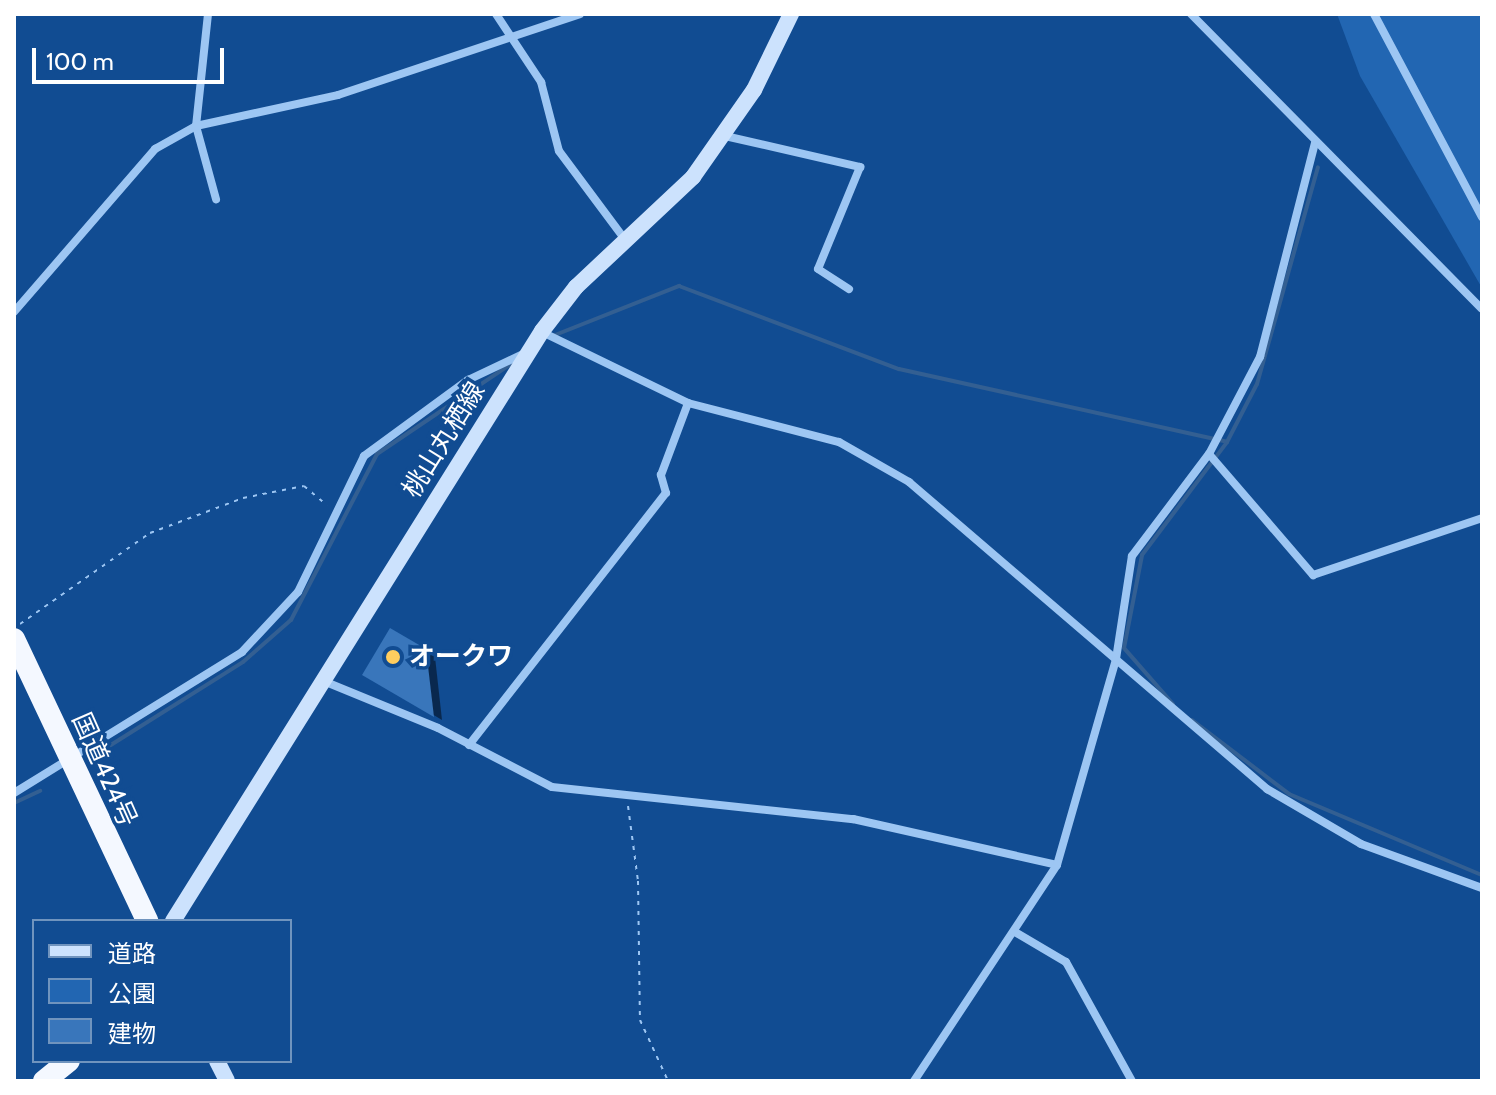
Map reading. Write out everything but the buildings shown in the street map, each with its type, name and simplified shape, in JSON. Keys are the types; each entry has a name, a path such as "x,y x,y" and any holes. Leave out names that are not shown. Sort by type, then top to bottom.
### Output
{"highway":[{"name":"国道424号","path":"14,639 146,919"},
{"path":"44,1081 66,1063"}],"main road":[{"name":"桃山丸栖線","path":"174,919 542,331 725,136 791,14"},
{"path":"218,1063 227,1081"}],"street":[{"path":"208,14 196,126 216,199"},
{"path":"496,14 541,82 559,151 626,241"},
{"path":"14,312 155,149 196,126 338,95 513,39 580,14"},
{"path":"1191,14 1315,143 1399,216 1482,309"},
{"path":"1374,14 1482,217"},
{"path":"725,136 860,167 818,269 849,289"},
{"path":"914,1081 1057,865 1116,659 1132,556 1209,454 1260,357 1315,143"},
{"path":"542,331 688,403 839,442 909,482 1230,760 1312,819 1482,888"},
{"path":"14,793 242,652 280,619 364,456 387,434 468,380 529,351"},
{"path":"469,745 666,493 661,475 688,403"},
{"path":"1209,454 1313,575 1482,518"},
{"path":"321,680 469,745 552,787 853,819 1057,865"},
{"path":"1015,932 1066,962 1132,1081"}],"path":[{"path":"14,629 150,533 243,498 304,486 337,513"},
{"path":"626,794 638,881 640,1020 668,1081"}],"green space":[{"path":"1337,14 1482,14 1482,288 1360,76"}],"waterway":[{"path":"1173,704 1124,648 1142,555 1227,442 1257,384 1318,167"},
{"path":"550,337 679,286 899,369 1227,442"},
{"path":"106,748 243,662 291,620 377,454 514,362"},
{"path":"1192,720 1289,794 1482,875"},
{"path":"14,803 40,791"}],"place":[{"name":"オークワ","path":"393,657"}]}
